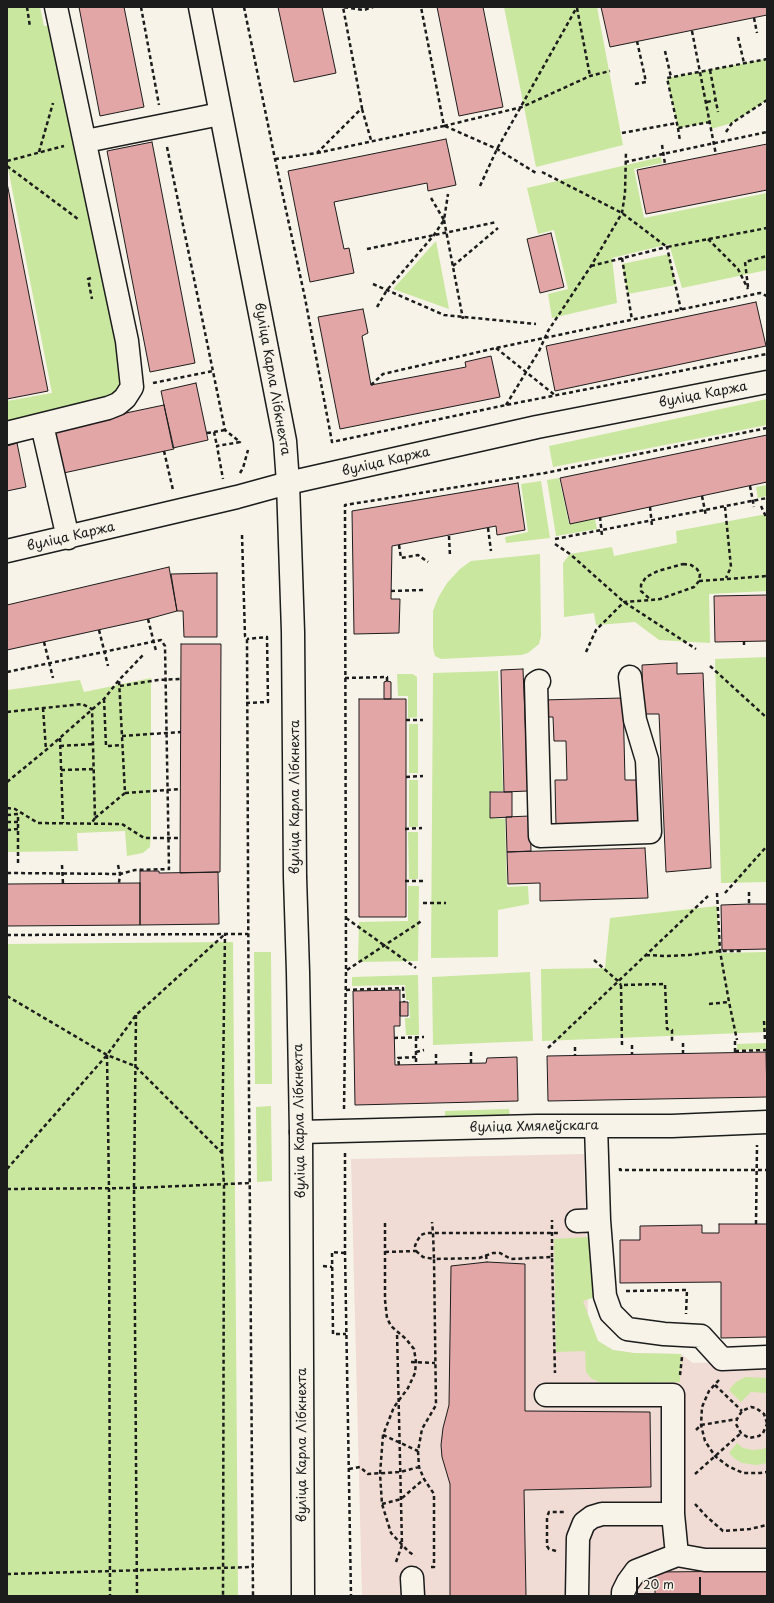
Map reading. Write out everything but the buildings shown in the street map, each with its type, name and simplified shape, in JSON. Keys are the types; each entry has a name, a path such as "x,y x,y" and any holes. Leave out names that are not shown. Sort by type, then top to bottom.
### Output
{"main road":[{"path":"7,433 108,408 118,404 125,398 132,387 127,341 86,142 56,7"},
{"name":"вуліца Карла Лібкнехта","path":"200,7 285,441 288,483 293,624 295,877 301,1132 304,1596"},
{"path":"86,142 220,114"},
{"name":"вуліца Каржа","path":"7,552 237,497 288,483 537,427 767,382"},
{"path":"42,425 68,538"},
{"path":"539,681 536,683 540,836 650,832 647,760 635,720 630,677"},
{"name":"вуліца Хмялеўскага","path":"301,1132 596,1126 672,1126 767,1122"},
{"path":"596,1126 599,1220 604,1296 611,1313 627,1329 664,1334 701,1336 722,1359 767,1357"},
{"path":"571,1227 599,1220"},
{"path":"546,1395 673,1394 674,1514 677,1556"},
{"path":"577,1596 578,1538 584,1523 592,1517 608,1514 674,1514"},
{"path":"623,1596 623,1592 628,1582 636,1571 677,1556 705,1560 767,1560"}],"path":[{"path":"27,7 30,27"},
{"path":"141,7 162,125 225,430 240,442 216,446"},
{"path":"244,7 305,298 332,442 506,405 767,354"},
{"path":"371,140 362,108 343,7 364,10 373,7"},
{"path":"421,7 444,126"},
{"path":"577,7 590,76"},
{"path":"480,186 497,149 577,7"},
{"path":"754,18 757,33"},
{"path":"692,31 707,102 716,155"},
{"path":"738,37 744,63"},
{"path":"635,84 646,82 637,42"},
{"path":"665,51 670,77 667,78 680,141"},
{"path":"670,77 767,59"},
{"path":"710,70 718,112"},
{"path":"275,159 317,153 371,140 444,126 522,107 590,76 610,71"},
{"path":"39,152 54,100"},
{"path":"707,102 716,100"},
{"path":"726,132 732,123 767,100"},
{"path":"317,153 362,108"},
{"path":"678,128 710,122"},
{"path":"622,133 677,123"},
{"path":"444,126 497,149 536,173"},
{"path":"626,162 767,132"},
{"path":"662,145 665,164"},
{"path":"7,161 59,148"},
{"path":"506,405 546,338 548,331 591,266 622,213 626,151"},
{"path":"7,166 80,221"},
{"path":"542,172 622,213 667,247 681,310"},
{"path":"448,194 444,220 463,317"},
{"path":"431,198 444,220"},
{"path":"377,307 387,290 434,235 444,220"},
{"path":"367,249 497,222"},
{"path":"453,266 498,228"},
{"path":"591,266 667,247 767,228"},
{"path":"707,239 738,269 748,289 746,262 767,256"},
{"path":"622,258 632,320"},
{"path":"92,299 88,279 94,277"},
{"path":"373,284 444,315 536,324"},
{"path":"371,385 383,374 496,348 760,293 767,296"},
{"path":"496,348 556,396"},
{"path":"132,387 213,371"},
{"path":"344,1111 346,990 345,505 545,473 767,428"},
{"path":"207,433 225,430"},
{"path":"214,432 224,481"},
{"path":"164,451 174,493"},
{"path":"750,486 754,507"},
{"path":"702,496 706,516"},
{"path":"555,539 767,498"},
{"path":"761,506 767,518"},
{"path":"650,507 652,526"},
{"path":"725,507 731,567 726,578"},
{"path":"600,517 602,536"},
{"path":"488,528 491,551"},
{"path":"242,535 245,636 247,639 246,703 253,1596"},
{"path":"449,536 450,556"},
{"path":"556,544 570,554 624,602 696,649"},
{"path":"399,545 401,558 418,556 428,562"},
{"path":"586,652 596,630 624,602 651,600 660,599 694,587 699,581 700,574 697,569 691,565 683,564 658,571 646,577 641,584 641,591 651,600"},
{"path":"699,581 767,576"},
{"path":"391,591 423,590"},
{"path":"148,619 156,651"},
{"path":"99,630 108,666"},
{"path":"246,703 268,702 267,637 247,639"},
{"path":"7,672 153,640 160,640 165,646 167,839 169,869 136,870 120,874 7,873"},
{"path":"744,641 744,648"},
{"path":"44,642 54,678"},
{"path":"7,782 104,699 143,654"},
{"path":"710,666 767,718"},
{"path":"345,678 387,677 387,681"},
{"path":"120,686 180,679"},
{"path":"119,680 124,793"},
{"path":"104,699 106,746 122,745"},
{"path":"7,712 82,704 92,709"},
{"path":"43,708 46,750"},
{"path":"92,709 96,818"},
{"path":"406,720 422,720"},
{"path":"122,736 181,732"},
{"path":"60,737 63,824"},
{"path":"60,746 93,744"},
{"path":"61,770 94,769"},
{"path":"406,777 423,776"},
{"path":"91,824 124,793 180,789"},
{"path":"7,808 15,809 38,823 122,824 144,838 180,838"},
{"path":"7,815 18,814 18,865"},
{"path":"7,822 18,822"},
{"path":"405,829 422,828"},
{"path":"7,830 18,829"},
{"path":"725,893 767,846"},
{"path":"62,865 63,884"},
{"path":"118,865 120,874 119,883"},
{"path":"405,882 423,881"},
{"path":"749,892 749,904"},
{"path":"718,893 720,951 736,1041 735,1052 767,1050"},
{"path":"548,1048 708,896"},
{"path":"423,903 446,904"},
{"path":"346,917 416,968"},
{"path":"346,970 423,920"},
{"path":"7,1169 107,1055 136,1015 225,934"},
{"path":"223,1596 224,1185 222,1153 225,934"},
{"path":"7,935 248,934"},
{"path":"646,955 681,956 720,951 741,951 741,949"},
{"path":"594,960 621,985 622,1045"},
{"path":"621,985 665,984 667,1029 672,1030 672,1043"},
{"path":"346,990 403,988 404,1002"},
{"path":"7,996 107,1055 135,1066 222,1153"},
{"path":"709,1004 729,1002"},
{"path":"136,1015 134,1188 137,1596"},
{"path":"764,1021 765,1040"},
{"path":"416,1037 416,1064"},
{"path":"394,1038 424,1037"},
{"path":"683,1043 683,1053"},
{"path":"632,1045 632,1054"},
{"path":"575,1047 575,1055"},
{"path":"416,1052 424,1050"},
{"path":"471,1052 471,1063"},
{"path":"436,1054 436,1064"},
{"path":"107,1055 109,1189 110,1596"},
{"path":"399,1065 398,1058 416,1057"},
{"path":"756,1224 757,1145"},
{"path":"344,1154 350,1596"},
{"path":"620,1165 620,1170 767,1170"},
{"path":"7,1189 109,1189 250,1183"},
{"path":"552,1220 555,1374"},
{"path":"385,1223 385,1300 387,1318 391,1326 406,1339 414,1349 416,1362 415,1373 408,1388 394,1407 383,1434 380,1474 382,1504 391,1533 409,1552 420,1573 434,1567 434,1494 424,1479 419,1467 418,1450 422,1429 436,1405 434,1233 432,1222"},
{"path":"552,1257 511,1259 500,1253 493,1253 479,1258 434,1259 422,1257 416,1250 415,1246 421,1235 426,1233 552,1233 571,1227"},
{"path":"385,1252 416,1250"},
{"path":"345,1252 332,1252 333,1334 346,1334"},
{"path":"486,1255 487,1262"},
{"path":"394,1566 402,1545 397,1332"},
{"path":"411,1362 435,1363"},
{"path":"546,1395 546,1374 561,1374"},
{"path":"721,1378 709,1391 702,1407 701,1425 706,1442 715,1456 728,1466 743,1472 767,1472"},
{"path":"715,1385 742,1411"},
{"path":"751,1407 756,1408 764,1414 767,1423 766,1432 755,1438 749,1438 740,1433 737,1419 742,1411 751,1407"},
{"path":"695,1430 701,1425 737,1419"},
{"path":"692,1477 740,1433"},
{"path":"383,1434 418,1450"},
{"path":"349,1469 360,1467 368,1474 380,1474 400,1472 419,1467"},
{"path":"382,1504 401,1499 424,1479"},
{"path":"691,1499 707,1517 723,1531 750,1529 767,1525"},
{"path":"547,1517 549,1512 570,1512"},
{"path":"7,1574 253,1567"}],"shaded area":[{"path":"584,1154 588,1316 598,1341 613,1350 634,1353 681,1354 693,1363 767,1361 767,1596 362,1596 351,1159"}],"green space":[{"path":"7,7 40,7 44,26 58,24 125,339 124,393 7,426 7,401 52,393 7,163"},
{"path":"504,7 597,7 623,145 536,167"},
{"path":"767,59 767,100 732,123 711,129 710,122 678,128 667,78"},
{"path":"661,157 662,163 634,169 644,218 767,193 767,270 682,288 669,244 612,258 617,303 552,318 548,294 568,289 554,230 538,234 527,188"},
{"path":"436,241 449,309 393,289"},
{"path":"669,254 676,285 628,294 622,264"},
{"path":"767,399 767,425 553,467 549,446"},
{"path":"559,478 569,524 595,519 597,529 556,536 547,480"},
{"path":"541,481 550,538 506,543 505,537 528,532 521,484"},
{"path":"767,485 767,496 758,498 756,487"},
{"path":"767,514 767,591 709,594 710,643 659,640 635,622 596,625 594,613 564,617 563,563 570,554 612,547 614,556 677,543 676,531"},
{"path":"540,554 541,636 539,644 528,653 521,655 441,659 435,656 433,648 433,611 438,598 447,583 460,569 471,561"},
{"path":"767,657 767,882 721,883 715,659"},
{"path":"498,671 503,791 489,792 490,818 505,819 507,887 528,886 529,904 498,910 498,957 431,958 433,673"},
{"path":"397,674 413,674 417,677 417,717 408,718 408,696 398,696"},
{"path":"151,678 150,847 143,853 127,856 125,831 77,833 78,851 7,852 7,690 80,680 84,692"},
{"path":"409,724 418,724 418,773 409,773"},
{"path":"409,780 418,780 418,827 409,827"},
{"path":"408,832 418,832 418,879 409,879"},
{"path":"408,886 419,886 418,961 358,962 359,922 408,921"},
{"path":"717,906 720,953 767,952 767,1032 542,1041 541,969 605,968 610,918"},
{"path":"233,942 238,1596 7,1596 7,944"},
{"path":"254,952 271,952 272,1084 255,1084"},
{"path":"530,972 533,1041 433,1045 432,977"},
{"path":"418,975 419,1035 406,1035 405,1018 410,1018 409,1000 406,1000 405,985 352,986 352,977"},
{"path":"767,1043 767,1049 737,1050 737,1044"},
{"path":"271,1106 272,1181 257,1182 256,1107"},
{"path":"509,1109 510,1118 445,1120 445,1111"},
{"path":"588,1237 594,1256 595,1297 583,1301 598,1341 613,1350 634,1353 681,1354 680,1382 602,1383 592,1379 586,1372 585,1351 556,1352 554,1239"},
{"path":"745,1377 767,1378 767,1393 751,1392 741,1402 729,1390 736,1382"},
{"path":"737,1443 743,1448 753,1450 767,1447 767,1463 757,1465 742,1463 735,1459 729,1453"}]}
